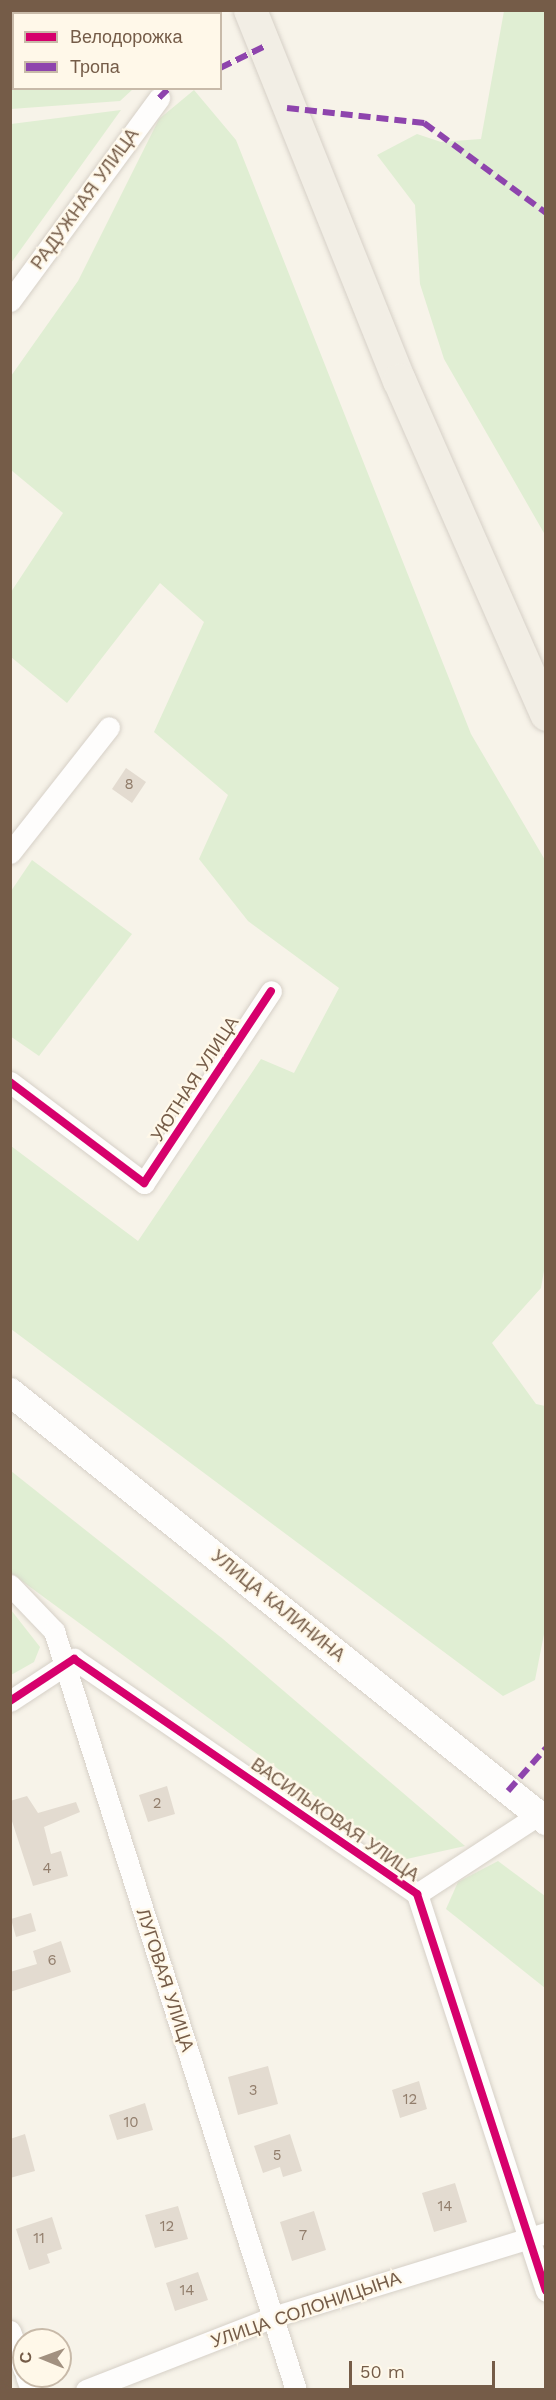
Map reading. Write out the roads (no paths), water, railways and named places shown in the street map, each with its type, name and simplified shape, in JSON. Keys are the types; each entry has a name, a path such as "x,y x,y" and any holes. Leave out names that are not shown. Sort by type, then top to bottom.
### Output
{"main road":[{"path":"250,10 399,380 546,714"},
{"name":"УЛИЦА КАЛИНИНА","path":"10,1392 542,1818"}],"street":[{"name":"РАДУЖНАЯ УЛИЦА","path":"10,301 159,98"},
{"path":"10,853 109,727"},
{"name":"УЮТНАЯ УЛИЦА","path":"10,1082 144,1183 271,991"},
{"name":"ЛУГОВАЯ УЛИЦА","path":"10,1585 54,1631 296,2390"},
{"name":"ВАСИЛЬКОВАЯ УЛИЦА","path":"65,1662 74,1659 116,1683 417,1894 537,2235 546,2291"},
{"path":"10,1701 65,1662"},
{"path":"417,1894 542,1818"},
{"name":"УЛИЦА СОЛОНИЦЫНА","path":"86,2390 273,2317 537,2235"}]}
